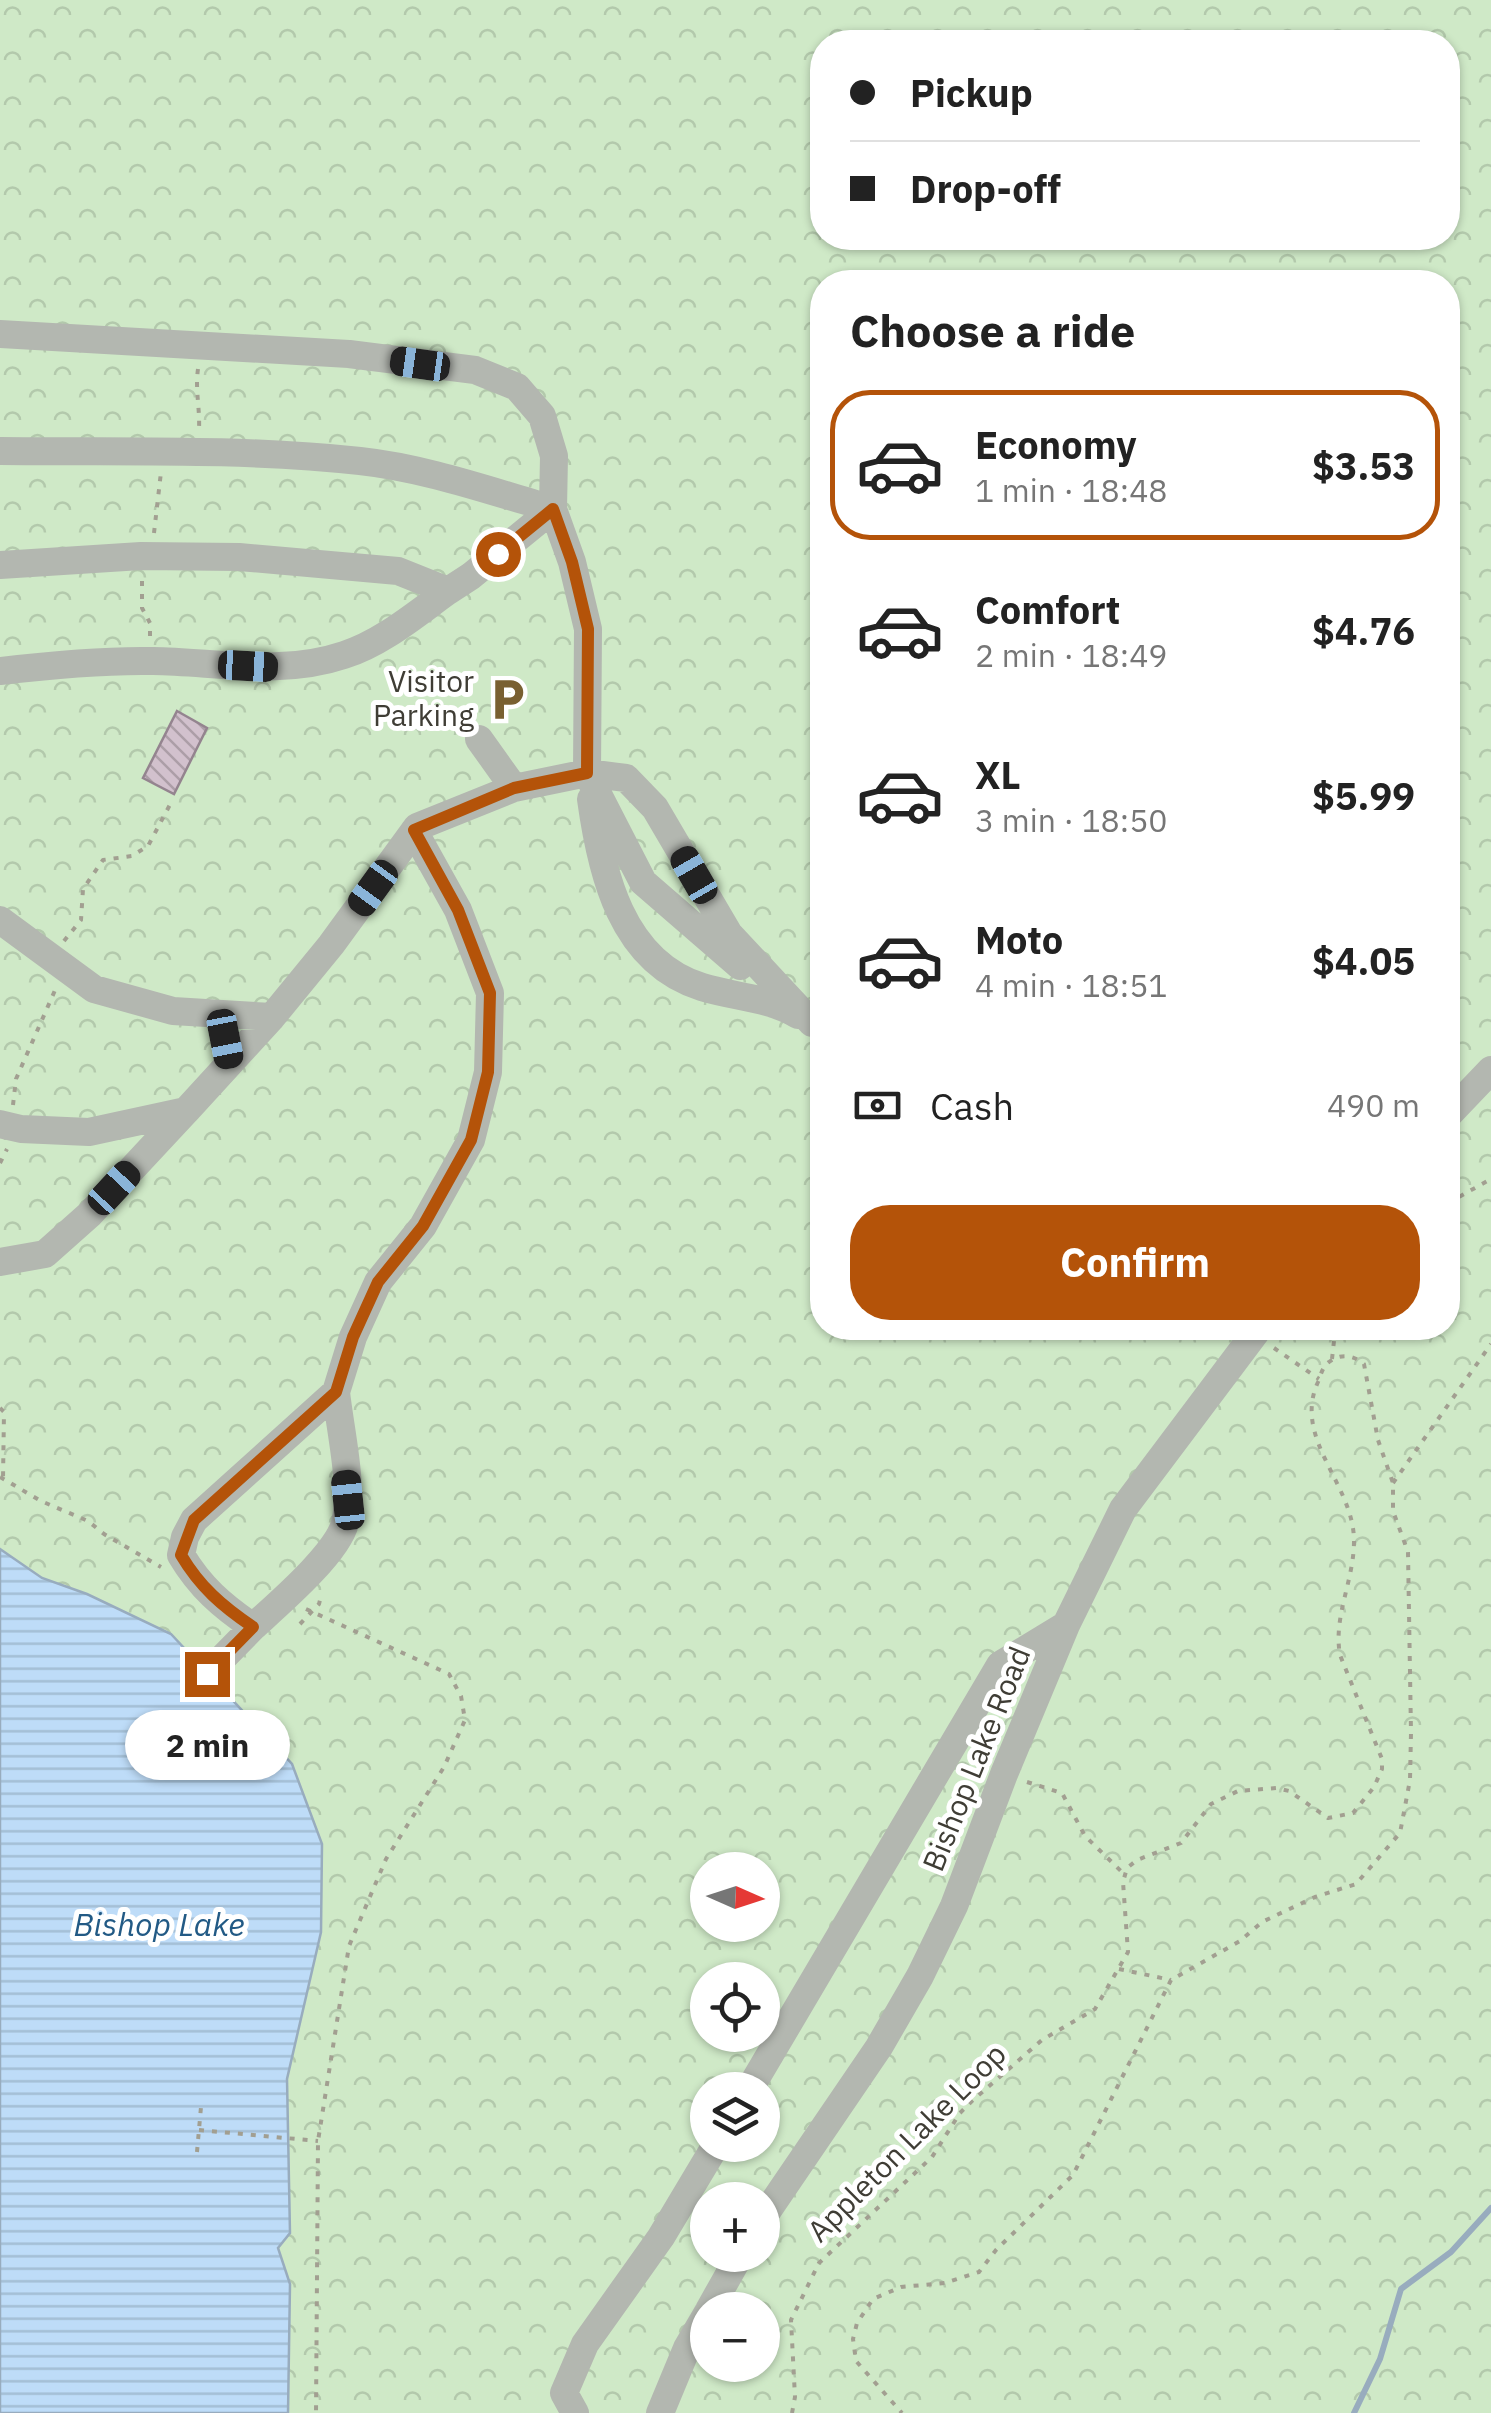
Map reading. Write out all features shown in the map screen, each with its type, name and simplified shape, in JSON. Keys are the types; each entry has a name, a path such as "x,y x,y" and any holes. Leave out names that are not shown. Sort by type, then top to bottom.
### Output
{"street":[{"path":"0,334 348,354 458,367 518,387 542,416 554,456 553,509 572,562 588,629 587,773 596,834 611,892 632,936 666,969 684,980 786,1008 810,1022"},
{"path":"0,450 198,452 364,461 459,482 553,509"},
{"path":"0,671 151,661 280,668 315,664 348,654 421,610 471,576 553,509"},
{"path":"0,565 147,556 239,558 398,572 448,590"},
{"path":"398,572 415,592 421,610"},
{"path":"480,739 514,788"},
{"path":"587,773 643,882 722,952 810,1021"},
{"path":"0,1262 45,1254 90,1214 272,1017 331,946 414,830 514,788 587,773 626,778 655,808 729,934 810,1019"},
{"path":"207,1674 289,1594 344,1527 348,1500 336,1392 353,1337 378,1282 423,1226 471,1140 488,1072 490,993 458,910 414,830"},
{"path":"0,920 94,989 172,1011 272,1017"},
{"path":"220,1014 230,1063"},
{"path":"1460,1102 1491,1070"},
{"path":"5,1126 89,1132 186,1110"},
{"name":"Bishop Lake Road","path":"780,2193 879,2047 920,1976 954,1906 1066,1625 1123,1509 1250,1340"},
{"path":"253,1627 220,1605 195,1578 181,1555 194,1520 336,1392"},
{"path":"760,2072 1000,1665 1066,1625"},
{"path":"575,2413 564,2393 586,2344 661,2236 706,2162"},
{"path":"660,2413 690,2343"}],"path":[{"path":"198,452 200,404 195,391 201,345"},
{"path":"151,661 150,622 142,608 163,453"},
{"path":"0,1162 7,1150 5,1126 16,1079 57,964 81,920 82,889 103,860 132,856 148,846 173,799"},
{"path":"1460,1196 1491,1179"},
{"path":"1270,1340 1319,1379"},
{"path":"1332,1360 1335,1340"},
{"path":"1394,1483 1491,1344"},
{"path":"902,2413 856,2361 853,2339 857,2322 872,2299 885,2292 945,2284 979,2272 996,2250 1073,2175 1171,1980 1240,1941 1262,1922 1356,1884 1400,1833 1410,1780 1408,1552 1393,1511 1394,1483 1378,1440 1364,1364 1346,1355 1324,1367 1311,1396 1309,1416 1341,1492 1354,1540 1348,1593 1337,1639 1378,1748 1382,1769 1354,1813 1328,1818 1289,1791 1276,1788 1226,1795 1211,1804 1180,1842 1137,1860 1124,1874 1085,1836 1062,1793 1004,1774"},
{"path":"0,1408 6,1423 2,1478 41,1502 88,1521 156,1565 195,1578"},
{"path":"289,1594 311,1613 448,1674 461,1696 465,1720 444,1767 386,1859 349,1946 318,2140 316,2413"},
{"path":"300,1624 311,1613"},
{"name":"Appleton Lake Loop","path":"792,2413 795,2398 791,2320 819,2263 932,2157 972,2101 1042,2040 1095,2009 1128,1952 1124,1874"},
{"path":"1119,1969 1171,1980"},
{"path":"197,2152 202,2107"},
{"path":"199,2130 318,2140"}],"green space":[{"path":"0,0 1491,0 1491,2413 0,2413"}],"water":[{"name":"Bishop Lake","path":"0,1549 42,1578 87,1594 171,1634 292,1764 322,1844 321,1932 287,2079 290,2233 278,2248 290,2284 288,2413 0,2413"}],"building":[{"path":"177,711 207,728 174,794 143,778"}],"waterway":[{"path":"1354,2413 1380,2359 1401,2289 1451,2252 1491,2208"}],"place":[{"name":"Visitor Parking","path":"507,699"}],"route":[{"path":"207,1674 253,1627 220,1605 195,1578 181,1555 185,1537 194,1520 220,1494 336,1392 353,1337 378,1282 423,1226 471,1140 488,1072 490,993 458,910 414,830 514,788 587,773 588,629 572,562 553,509 498,554"}]}
